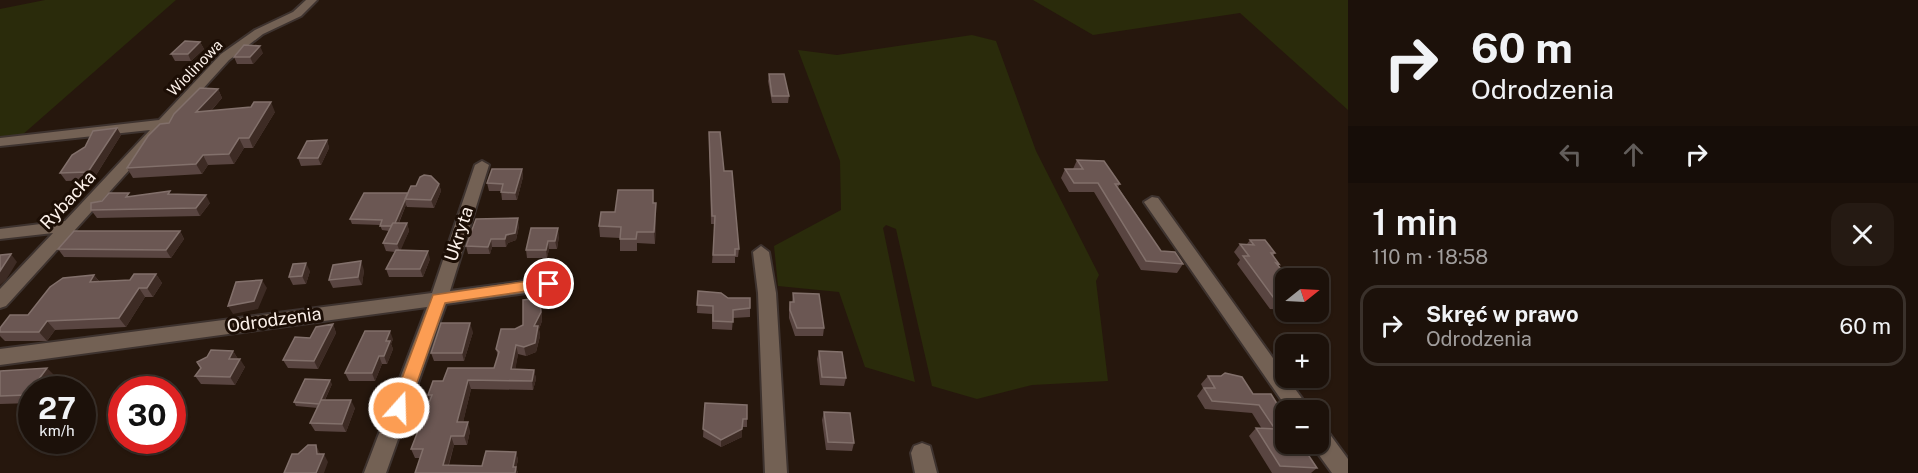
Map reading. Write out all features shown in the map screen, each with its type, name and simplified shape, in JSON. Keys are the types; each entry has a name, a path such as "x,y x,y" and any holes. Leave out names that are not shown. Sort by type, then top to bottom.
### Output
{"street":[{"name":"Wiolinowa","path":"164,124 225,57 259,32 297,14 312,0"},
{"path":"0,142 164,124"},
{"name":"Rybacka","path":"0,301 164,124"},
{"name":"Ukryta","path":"375,473 439,298 482,165"},
{"path":"1152,202 1293,400"},
{"path":"0,234 72,225"},
{"path":"761,252 767,293 776,473"},
{"name":"Odrodzenia","path":"0,357 549,284"},
{"path":"1329,451 1345,473"}],"shaded area":[{"path":"45,0 176,0 21,136 0,139 0,9"},
{"path":"1033,0 1348,0 1348,110 1240,13 1093,35"},
{"path":"972,35 996,41 1036,151 1099,275 1096,281 1108,381 1032,385 977,399 932,386 896,229 886,225 883,228 915,382 865,367 839,292 778,286 774,246 841,210 840,161 798,50 837,55"}],"building":[{"path":"185,41 200,42 188,54 171,54"},
{"path":"244,45 260,46 250,57 234,57"},
{"path":"769,74 784,74 789,96 772,96"},
{"path":"200,88 218,89 196,112 251,107 254,102 271,102 249,138 239,138 229,154 203,155 196,164 127,168 148,136 160,124 169,123 174,114"},
{"path":"117,128 88,172 60,173 72,155 85,147 93,131"},
{"path":"709,132 720,132 724,171 732,171 739,249 735,249 735,255 713,255 715,216 712,216"},
{"path":"327,140 318,158 298,158 307,141"},
{"path":"1077,160 1104,161 1120,184 1115,184 1161,251 1175,252 1183,264 1146,261 1098,183 1074,183 1065,169 1083,169"},
{"path":"492,169 522,169 515,193 501,192 503,184 487,183"},
{"path":"431,176 439,184 431,200 405,199 411,186 416,186 420,177"},
{"path":"618,190 653,190 653,203 656,203 654,232 637,232 636,239 620,239 621,227 599,226 601,212 615,212"},
{"path":"170,191 168,194 206,195 196,208 91,210 91,203 102,201 109,193 129,193 126,197"},
{"path":"364,193 408,193 395,223 391,226 380,226 382,220 350,219"},
{"path":"518,218 515,233 506,235 505,239 491,239 488,247 466,246 476,219"},
{"path":"393,223 407,223 397,244 383,243"},
{"path":"531,228 558,228 555,241 548,241 546,250 526,250"},
{"path":"74,231 180,231 166,250 58,249"},
{"path":"1250,240 1265,240 1275,253 1271,253 1280,268 1275,268 1275,300 1243,256 1249,256 1240,244 1254,245"},
{"path":"396,250 428,251 420,269 386,269"},
{"path":"11,254 0,271 0,255"},
{"path":"361,261 358,277 329,280 333,265"},
{"path":"306,263 302,276 289,277 293,264"},
{"path":"134,274 156,274 147,288 139,288 119,318 47,321 39,332 0,332 0,328 10,315 28,315 50,287 63,278 94,275 90,282 130,280"},
{"path":"262,280 254,301 228,306 236,282"},
{"path":"698,291 721,293 728,298 750,298 750,308 733,310 733,322 713,321 713,306 697,305"},
{"path":"793,293 819,294 824,328 797,328 790,310 790,302 794,302"},
{"path":"540,298 541,312 534,326 538,326 535,343 524,347 516,345 511,369 534,370 532,381 468,380 457,422 468,422 464,436 451,436 443,465 482,466 486,451 516,452 513,467 516,467 515,473 415,473 423,449 411,449 432,395 428,395 433,381 443,381 448,368 494,368 499,352 496,349 501,329 515,329 523,325 523,300"},
{"path":"441,323 470,323 462,353 431,353"},
{"path":"333,324 314,361 283,360 295,337 310,338 316,327"},
{"path":"365,331 390,331 386,341 390,341 384,356 379,356 372,373 345,373"},
{"path":"211,350 233,351 229,359 240,359 230,377 195,376 201,368 197,362 207,357"},
{"path":"819,351 842,352 846,378 822,377"},
{"path":"47,368 41,376 18,376 18,395 0,396 0,371"},
{"path":"1225,373 1242,377 1253,394 1271,394 1275,400 1275,429 1259,405 1212,401 1204,388 1215,388 1208,376 1221,376"},
{"path":"305,379 330,380 319,404 294,402"},
{"path":"321,400 351,400 342,424 310,423"},
{"path":"705,403 747,405 747,419 743,419 742,429 721,440 703,429"},
{"path":"824,412 850,413 854,443 828,442"},
{"path":"1256,428 1275,429 1275,454 1308,454 1317,468 1280,466"},
{"path":"308,445 316,445 317,454 324,454 316,473 284,473 292,454 298,454"}],"route":[{"path":"399,408 439,298 549,284"}]}
